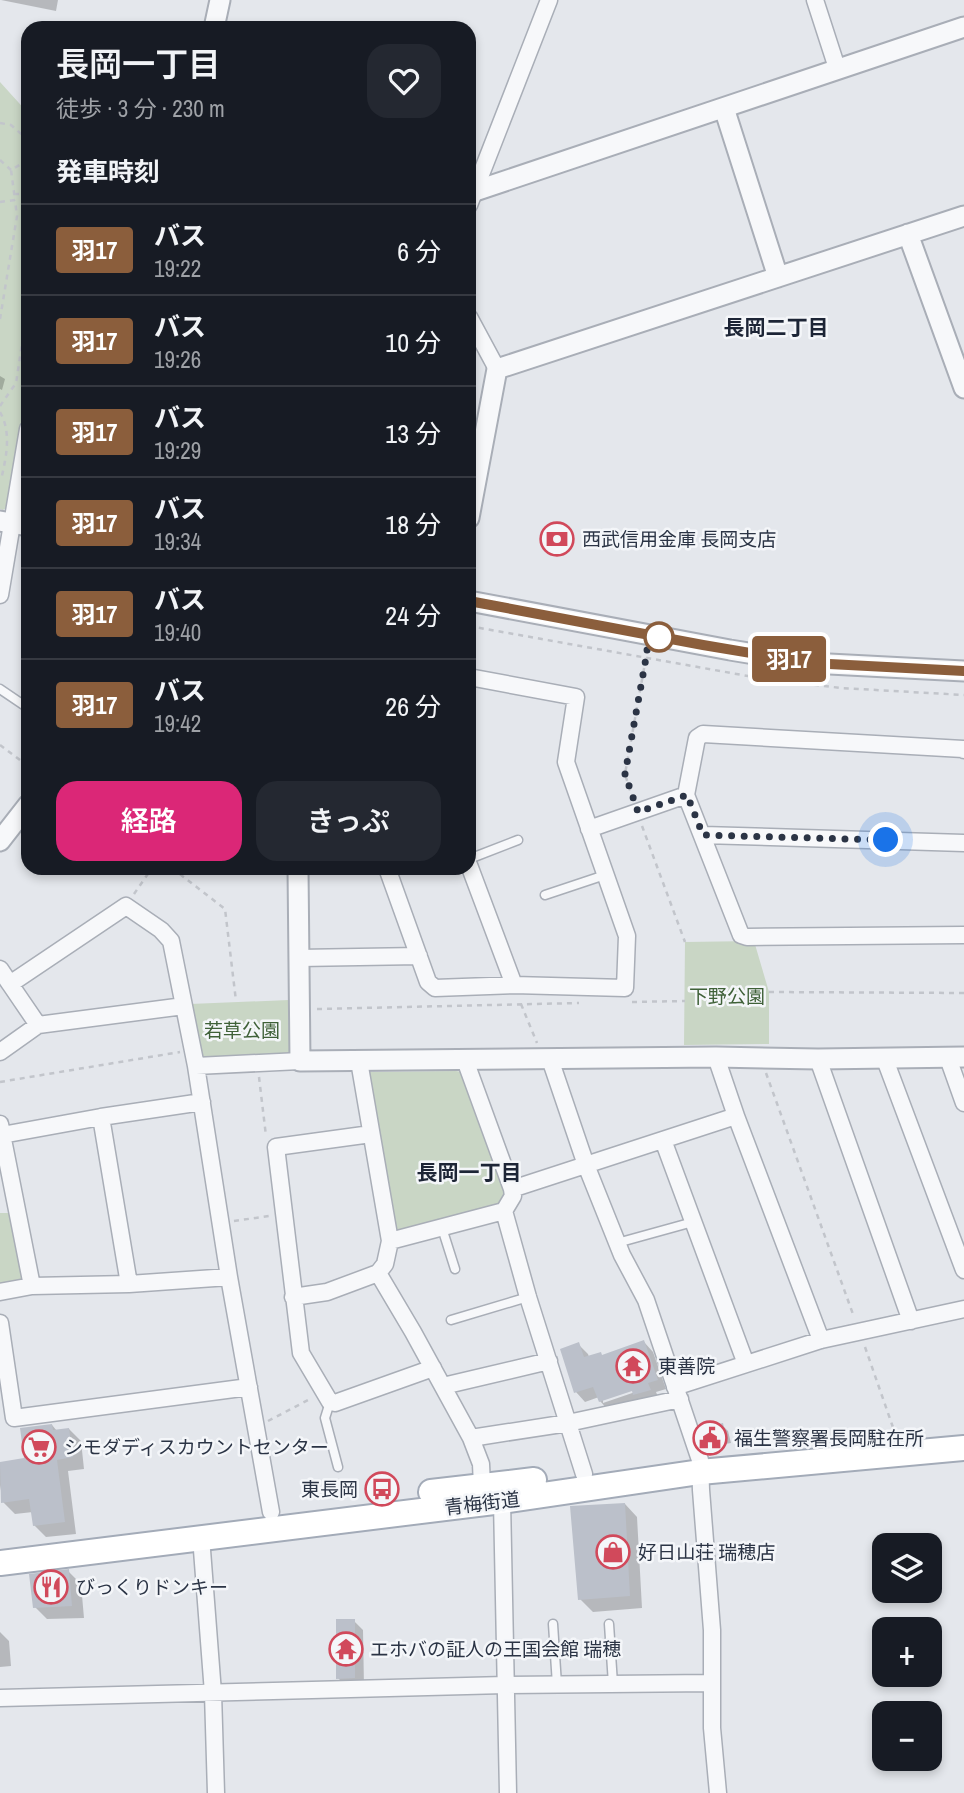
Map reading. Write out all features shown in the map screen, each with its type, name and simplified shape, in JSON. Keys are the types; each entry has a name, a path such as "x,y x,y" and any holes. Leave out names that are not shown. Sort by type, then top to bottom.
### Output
{"main road":[{"name":"青梅街道","path":"0,1563 502,1501 700,1466 897,1440 964,1434"},
{"name":"青梅街道","path":"0,1549 271,1512 584,1474 964,1448"}],"street":[{"path":"216,21 220,0"},
{"path":"476,188 549,0"},
{"path":"815,0 837,68"},
{"path":"476,197 837,68 964,27"},
{"path":"724,108 778,277"},
{"path":"497,369 964,216"},
{"path":"908,234 964,388"},
{"path":"476,330 497,369 476,440"},
{"path":"0,596 21,476"},
{"path":"476,602 810,663 964,671"},
{"path":"390,875 428,982 435,988 514,985 625,988 627,936 566,762 576,697 476,678"},
{"path":"964,750 703,734 697,738 687,795 741,935 964,935"},
{"path":"589,829 687,795"},
{"path":"0,841 21,814"},
{"path":"703,835 964,843"},
{"path":"298,875 300,1061"},
{"path":"473,875 514,985"},
{"path":"10,984 126,906 161,930 171,942 202,1102 229,1277 271,1512"},
{"path":"299,958 419,956"},
{"path":"0,970 38,1026"},
{"path":"0,1052 38,1026 184,1006"},
{"path":"716,1057 821,1340"},
{"path":"884,1057 964,1270"},
{"path":"194,1058 359,1061 956,1057 964,1103"},
{"path":"547,1059 617,1243 646,1300 700,1466 712,1630 710,1683 718,1793"},
{"path":"818,1059 911,1321"},
{"path":"390,1241 503,1211 513,1196 465,1060"},
{"path":"293,1297 327,1292 378,1273 385,1264 390,1241 359,1061"},
{"path":"32,1286 1,1130 202,1102"},
{"path":"512,1189 736,1116"},
{"path":"101,1117 129,1284"},
{"path":"371,1134 276,1147 302,1353 330,1402 335,1403 433,1368"},
{"path":"663,1140 746,1364"},
{"path":"503,1211 584,1474"},
{"path":"378,1273 471,1438 481,1464 482,1486"},
{"path":"0,1292 32,1286 129,1284 229,1277"},
{"path":"471,1438 568,1423 678,1393 746,1364 821,1340 964,1309"},
{"path":"0,1323 14,1418 249,1387"},
{"path":"443,1386 549,1361"},
{"path":"502,1501 508,1793"},
{"path":"201,1537 214,1693 216,1793"},
{"path":"0,1698 505,1685 710,1683"}],"lane":[{"path":"0,689 21,703"},
{"path":"476,856 518,840"},
{"path":"545,895 605,875"},
{"path":"617,1243 693,1222"},
{"path":"442,1228 455,1269"},
{"path":"451,1320 528,1297"},
{"path":"330,1402 326,1418 338,1467"},
{"path":"553,1625 557,1685"},
{"path":"609,1625 614,1684"}],"path":[{"path":"0,123 11,125 21,133"},
{"path":"0,160 11,170 17,216 0,319"},
{"path":"11,170 21,164"},
{"path":"15,194 21,194"},
{"path":"0,202 15,200"},
{"path":"0,406 16,383 21,350"},
{"path":"0,412 7,435 1,480"},
{"path":"476,627 759,678 827,686 964,695"},
{"path":"649,635 625,774 685,942"},
{"path":"0,745 21,761"},
{"path":"126,906 147,875"},
{"path":"181,875 225,909 236,1002"},
{"path":"769,992 964,993"},
{"path":"630,1002 685,1001"},
{"path":"299,1009 589,1003"},
{"path":"521,1004 547,1059"},
{"path":"0,1082 194,1058"},
{"path":"761,1058 897,1440"},
{"path":"221,1223 276,1216"}],"green space":[{"path":"0,82 21,105 21,428 8,507 0,509"},
{"name":"下野公園","path":"754,941 769,992 769,1044 684,1045 685,942"},
{"name":"若草公園","path":"289,1000 289,1058 205,1060 198,1056 190,1004"},
{"path":"370,1072 462,1072 508,1197 505,1204 397,1235 392,1232 366,1077"},
{"path":"0,1213 11,1213 24,1284 0,1286"}],"building":[{"path":"644,1340 658,1380 648,1383 651,1390 633,1395 632,1391 599,1402 593,1387 574,1393 560,1349 579,1342 584,1357 601,1352 602,1355"},
{"path":"723,1423 726,1437 706,1441 703,1428"},
{"path":"52,1424 53,1430 69,1428 73,1457 57,1460 65,1522 33,1526 29,1499 1,1503 0,1462 24,1458 20,1428"},
{"path":"625,1503 630,1596 578,1600 570,1506"},
{"path":"69,1569 72,1606 33,1608 29,1574"},
{"name":"エホバの証人の王国会館 瑞穂","path":"336,1619 355,1619 355,1678 336,1679"}],"bus line":[{"name":"羽17","path":"476,602 810,663 964,671"}],"place":[{"name":"西武信用金庫 長岡支店","path":"557,539"},
{"name":"東善院","path":"633,1366"},
{"name":"福生警察署長岡駐在所","path":"710,1438"},
{"name":"シモダディスカウントセンター","path":"39,1447"},
{"name":"東長岡","path":"382,1489"},
{"name":"好日山荘 瑞穂店","path":"613,1552"},
{"name":"びっくりドンキー","path":"51,1587"},
{"name":"エホバの証人の王国会館 瑞穂","path":"346,1649"}],"district":[{"name":"長岡二丁目","path":"776,327"},
{"name":"長岡一丁目","path":"469,1172"}],"route":[{"path":"659,637 649,635 625,774 638,812 687,795 703,835 886,840"}]}
